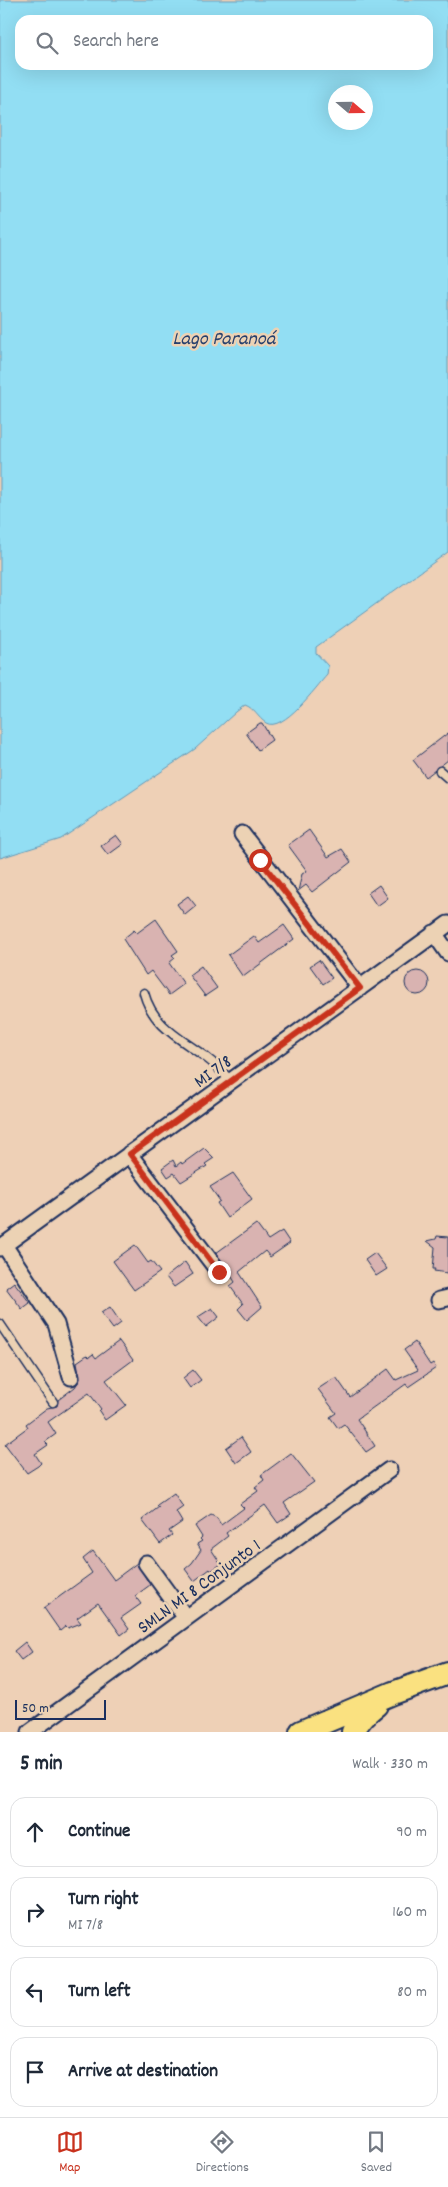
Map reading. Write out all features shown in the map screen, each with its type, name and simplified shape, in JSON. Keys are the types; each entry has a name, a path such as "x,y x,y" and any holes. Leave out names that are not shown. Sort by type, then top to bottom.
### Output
{"main road":[{"path":"301,1732 393,1693 448,1673"},
{"path":"353,1732 357,1723 365,1714 393,1693"}],"street":[{"path":"242,834 360,988"},
{"name":"MI 7/8","path":"2,1247 448,924"},
{"path":"434,934 448,952"},
{"path":"130,1154 219,1272"},
{"path":"2,1247 56,1324 71,1377"},
{"name":"SMLN MI 8 Conjunto 1","path":"30,1732 389,1470"},
{"path":"146,1563 186,1618"}],"lane":[{"path":"440,771 448,778"},
{"path":"144,992 147,1004 154,1017 166,1030 210,1060 231,1081"},
{"path":"0,1324 53,1402"}],"water":[{"name":"Lago Paranoá","path":"0,0 448,0 448,552 316,647 316,653 328,666 327,675 290,715 273,724 266,723 251,708 245,705 195,749 61,839 0,858"}],"building":[{"path":"262,723 272,740 258,750 246,733"},
{"path":"448,733 448,760 426,777 413,760"},
{"path":"309,830 328,857 342,849 351,862 312,892 306,885 298,891 302,874 307,871 288,845"},
{"path":"116,835 123,844 108,855 101,846"},
{"path":"379,885 388,898 377,906 368,893"},
{"path":"188,896 196,906 185,915 177,904"},
{"path":"156,919 178,951 172,955 175,958 169,963 184,984 169,995 151,971 146,975 123,939 134,930 137,933"},
{"path":"284,925 294,939 243,977 228,955 254,936 259,943"},
{"path":"319,960 332,978 323,984 310,966"},
{"path":"201,966 217,988 205,996 189,975"},
{"path":"417,971 426,974 429,983 426,992 417,995 408,992 405,983 408,974"},
{"path":"204,1148 214,1158 205,1164 207,1166 181,1182 174,1173 168,1177 162,1168 173,1160 176,1166 181,1162 182,1164"},
{"path":"233,1173 252,1199 227,1218 217,1203 220,1201 210,1187"},
{"path":"256,1224 268,1240 282,1231 290,1243 270,1257 265,1251 239,1272 262,1307 247,1320 238,1309 243,1304 230,1286 235,1282 216,1253"},
{"path":"437,1236 448,1237 448,1273 434,1271 435,1269 433,1269 435,1247 427,1241 436,1239"},
{"path":"135,1245 148,1263 151,1261 160,1272 134,1290 113,1261"},
{"path":"375,1253 387,1269 376,1276 365,1260"},
{"path":"185,1262 193,1274 174,1287 166,1277"},
{"path":"14,1282 30,1303 22,1309 6,1288"},
{"path":"110,1307 121,1323 113,1329 101,1313"},
{"path":"212,1308 219,1317 206,1327 198,1317"},
{"path":"119,1341 133,1360 106,1380 126,1405 105,1420 99,1411 101,1409 89,1393 48,1422 56,1434 45,1442 48,1445 35,1454 41,1463 27,1473 5,1444 28,1427 26,1424 47,1408 57,1406 58,1400 75,1387 80,1379 77,1362 87,1355 89,1357 93,1354 96,1358"},
{"path":"415,1342 430,1365 433,1363 436,1368 408,1387 406,1384 357,1419 375,1446 366,1452 344,1424 338,1428 330,1417 336,1413 318,1389 336,1377 350,1397 388,1369 396,1380 418,1370 404,1350"},
{"path":"193,1370 201,1380 190,1388 183,1378"},
{"path":"241,1437 251,1452 236,1463 226,1448"},
{"path":"291,1453 314,1482 284,1503 291,1514 278,1523 265,1505 226,1533 228,1536 211,1549 221,1564 211,1571 210,1569 194,1581 185,1569 201,1550 197,1544 202,1541 200,1539 202,1537 195,1526 211,1515 217,1518 221,1525 244,1508 240,1504 258,1491 255,1487 264,1480 261,1475"},
{"path":"174,1493 183,1507 176,1512 182,1522 169,1531 172,1535 160,1544 142,1520 159,1507 157,1505"},
{"path":"93,1551 114,1580 137,1563 150,1585 135,1596 141,1604 121,1618 129,1629 121,1635 98,1603 77,1618 81,1623 68,1628 66,1626 60,1631 44,1608 92,1573 83,1559"},
{"path":"25,1642 32,1652 21,1660 14,1651"}],"route":[{"path":"219,1272 130,1154 360,988 260,860"}]}
